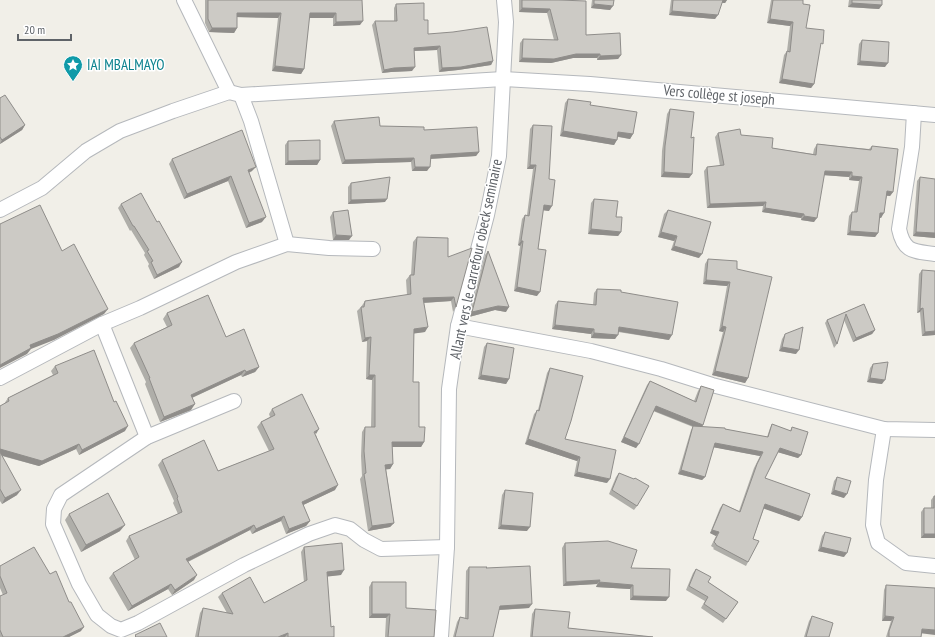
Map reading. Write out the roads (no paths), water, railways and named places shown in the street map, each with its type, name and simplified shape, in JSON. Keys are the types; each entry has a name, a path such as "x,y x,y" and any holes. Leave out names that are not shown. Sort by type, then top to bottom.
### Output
{"street":[{"path":"184,0 251,121 286,244"},
{"name":"Allant vers le carrefour obeck seminaire","path":"441,637 447,547 449,389 458,326 487,215 499,156 506,22 504,0"},
{"name":"Vers collège st joseph","path":"0,210 42,188 86,151 120,131 173,111 235,93 503,79 590,84 935,115"},
{"path":"914,113 912,147 899,229 901,240 906,247 916,251 935,254"},
{"path":"0,378 102,324 140,308 236,262 286,244 329,248 373,249"},
{"path":"102,324 147,437"},
{"path":"458,326 591,351 661,369 712,385 884,429 935,430"},
{"path":"234,401 147,437 61,496 54,508 53,524 79,584 98,615 111,626 121,630 138,623 244,565 309,534 335,525 350,529 364,540 381,549 447,547"},
{"path":"884,429 876,480 873,525 878,543 906,563 935,566"}],"place":[{"name":"IAI MBALMAYO","path":"73,82"}]}
